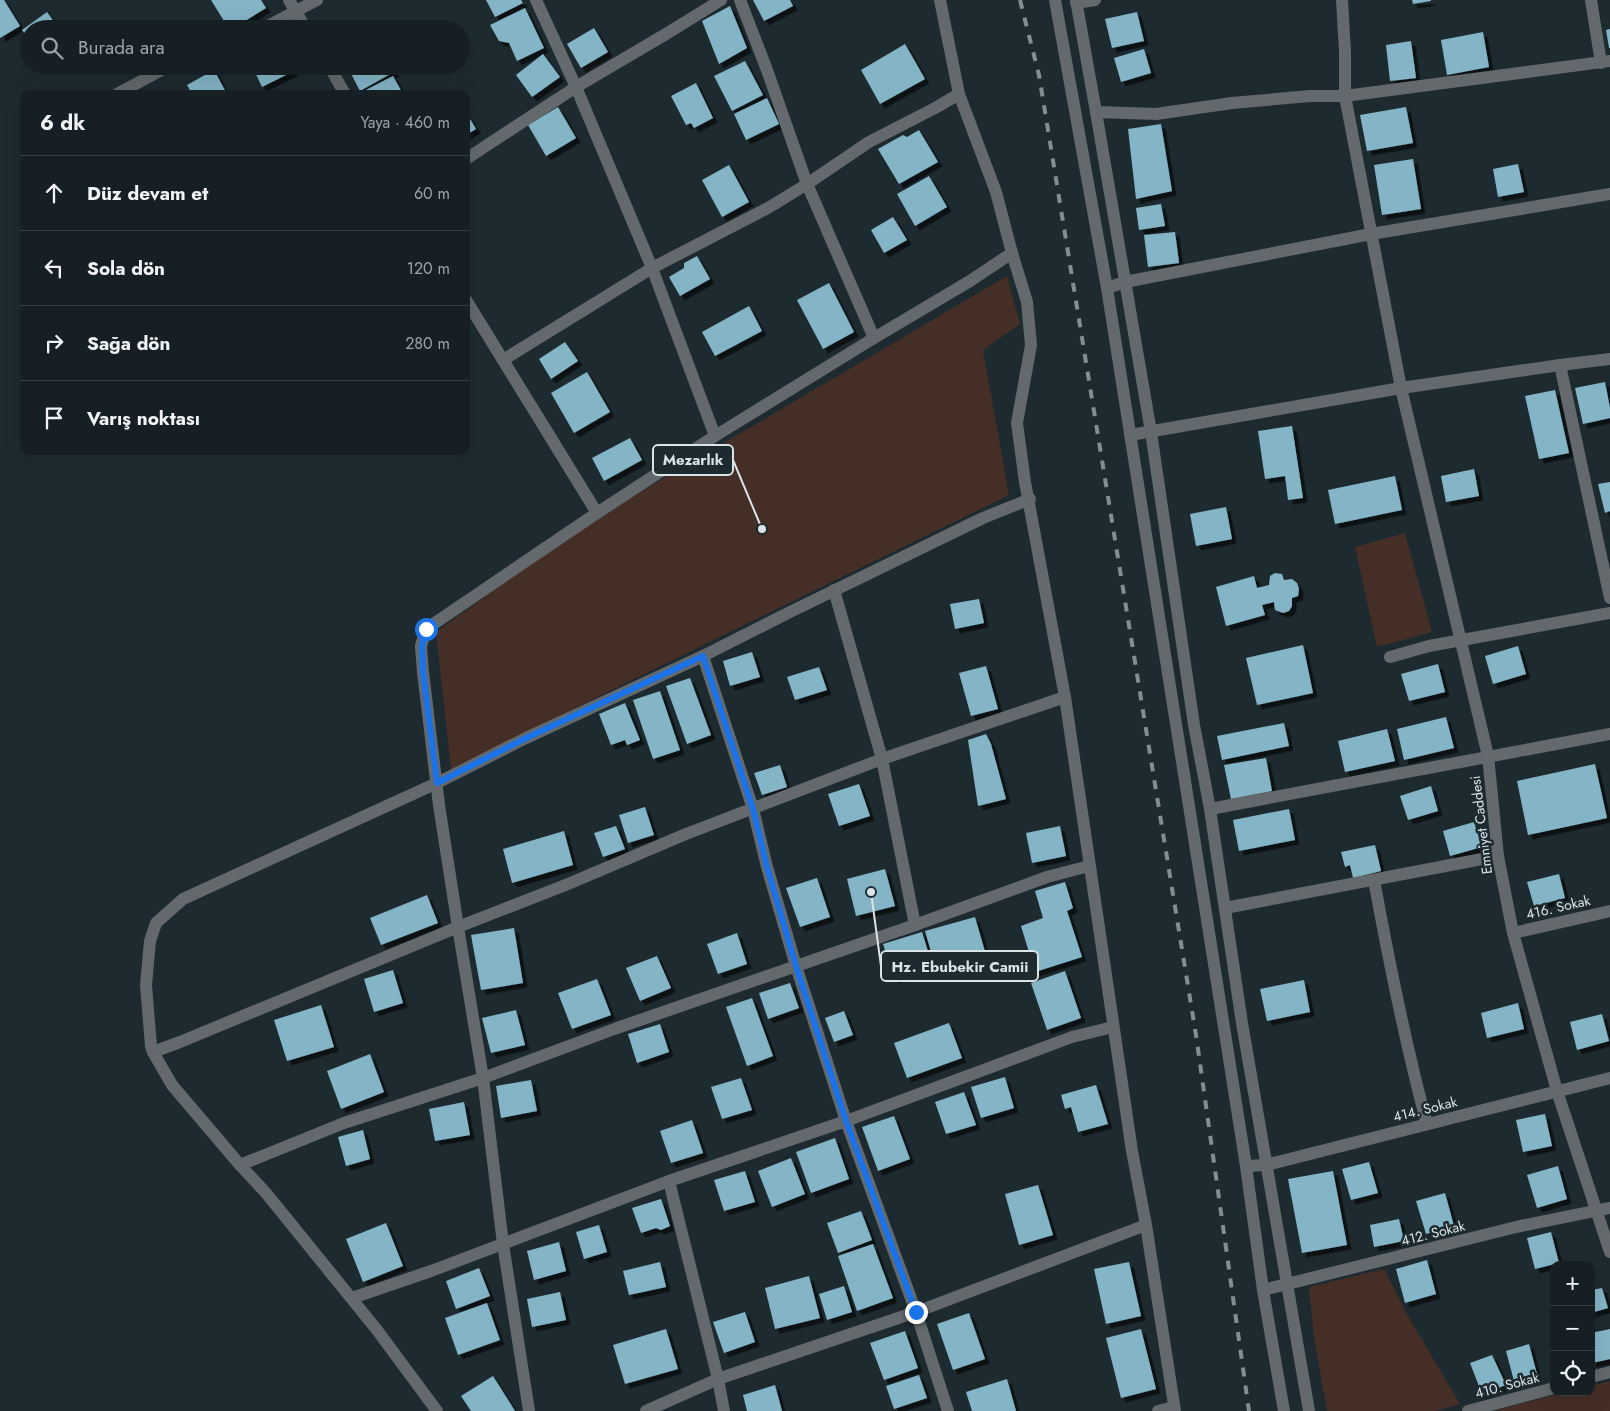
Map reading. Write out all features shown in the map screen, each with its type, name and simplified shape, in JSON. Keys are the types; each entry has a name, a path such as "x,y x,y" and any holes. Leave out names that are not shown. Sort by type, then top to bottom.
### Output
{"street":[{"path":"289,0 301,20"},
{"path":"280,20 317,0"},
{"path":"536,0 576,87 652,268 715,436"},
{"path":"470,156 576,87 721,0"},
{"path":"740,0 807,184 874,338"},
{"path":"940,0 959,94 996,192 1026,302 1031,345 1017,423 1025,482 1030,499 1065,697 1113,1027 1174,1409 1158,1411"},
{"path":"1054,0 1106,288 1130,434 1246,1166 1263,1290 1284,1411"},
{"path":"1095,0 1076,2 1151,432 1194,725 1210,809 1242,1023 1309,1411"},
{"name":"Emniyet Caddesi","path":"1342,0 1345,96 1401,388 1488,756 1498,856 1513,933 1557,1091 1610,1252"},
{"path":"1096,112 1156,114 1232,103 1310,96 1345,96 1605,62 1591,0"},
{"path":"124,90 152,75"},
{"path":"334,75 343,90"},
{"path":"502,360 652,268 768,208 868,142 936,108 959,94"},
{"path":"1106,288 1125,282 1371,234 1610,194"},
{"path":"529,1411 503,1244 483,1078 437,783 423,672 422,646 426,629 597,512 715,436 874,338 970,282 1012,253"},
{"path":"470,307 597,512"},
{"path":"1130,434 1151,432 1401,388 1610,359"},
{"path":"1560,365 1610,598"},
{"path":"437,1411 352,1298 266,1193 172,1085 153,1052 146,985 150,941 156,922 183,899 437,783 526,738 703,656 983,518 1030,499"},
{"path":"834,590 882,759 915,925"},
{"path":"1390,657 1429,646 1610,613"},
{"path":"703,656 753,809 767,867 796,966 846,1121 916,1312 948,1411"},
{"path":"153,1052 568,884 686,834 882,759 1065,697"},
{"path":"1210,809 1610,734"},
{"path":"1225,908 1498,856"},
{"path":"240,1165 344,1123 483,1078 617,1028 1048,877 1089,866"},
{"path":"1374,880 1396,998 1427,1124"},
{"name":"416. Sokak","path":"1513,933 1610,911"},
{"path":"352,1298 503,1244 669,1181 846,1121 1072,1037 1113,1027"},
{"name":"414. Sokak","path":"1246,1166 1266,1165 1610,1078"},
{"path":"669,1181 718,1379 724,1411"},
{"name":"412. Sokak","path":"1263,1290 1516,1228 1610,1208"},
{"path":"646,1411 718,1379 916,1312 1146,1225"},
{"path":"1595,1376 1610,1372"},
{"name":"410. Sokak","path":"1468,1411 1550,1389"}],"shaded area":[{"path":"1007,276 1020,324 983,350 1009,495 451,769 436,632 534,561 632,497"},
{"path":"1405,533 1432,632 1377,647 1355,547"},
{"path":"1384,1269 1408,1316 1460,1404 1435,1411 1327,1411 1314,1337 1309,1287"},
{"path":"1610,1381 1610,1411 1494,1411 1551,1396 1595,1396 1595,1385"}],"building":[{"path":"0,0 4,0 20,26 0,38"},
{"path":"211,0 261,0 266,8 247,20 223,20"},
{"path":"486,0 521,0 523,3 495,17"},
{"path":"753,0 790,0 793,6 764,21"},
{"path":"1412,0 1431,0 1431,1 1413,4"},
{"path":"730,6 747,48 719,64 702,21"},
{"path":"525,8 544,48 517,61 509,43 499,41 490,25"},
{"path":"47,12 53,20 36,20"},
{"path":"1137,12 1144,41 1112,48 1105,19"},
{"path":"594,28 608,52 581,68 567,44"},
{"path":"1610,29 1610,48 1609,48 1606,30"},
{"path":"1483,32 1489,67 1447,75 1441,40"},
{"path":"1411,41 1416,78 1390,81 1386,45"},
{"path":"905,44 925,79 880,104 861,70"},
{"path":"1144,49 1151,73 1121,82 1114,58"},
{"path":"543,54 560,77 532,97 516,75"},
{"path":"745,61 763,95 732,111 714,76"},
{"path":"205,75 217,75 225,90 190,90 187,85"},
{"path":"256,75 286,75 262,87"},
{"path":"352,75 389,75 362,90 359,90"},
{"path":"393,76 401,90 366,90"},
{"path":"696,83 713,118 694,128 691,123 686,125 671,96"},
{"path":"767,98 779,124 746,140 734,114"},
{"path":"558,107 576,138 546,156 528,125"},
{"path":"1406,107 1413,143 1367,151 1360,115"},
{"path":"470,119 476,129 470,133"},
{"path":"1161,124 1172,191 1136,199 1128,129"},
{"path":"919,130 938,162 899,184 878,149 903,135 907,137"},
{"path":"1413,159 1421,209 1382,215 1374,165"},
{"path":"1518,164 1524,192 1498,197 1493,169"},
{"path":"729,165 749,202 722,217 702,180"},
{"path":"929,176 947,207 915,226 897,194"},
{"path":"1161,204 1165,226 1139,230 1136,208"},
{"path":"893,217 907,240 884,253 871,230"},
{"path":"1175,232 1179,263 1148,267 1144,235"},
{"path":"697,256 710,279 680,296 669,277 684,268 684,263"},
{"path":"829,283 854,332 823,349 797,300"},
{"path":"749,306 762,331 715,356 702,332"},
{"path":"565,342 578,361 551,379 539,359"},
{"path":"587,372 610,412 574,433 551,393"},
{"path":"1605,382 1610,418 1583,424 1575,388"},
{"path":"1555,390 1569,453 1539,459 1525,396"},
{"path":"1292,426 1303,498 1288,500 1285,476 1265,479 1258,431"},
{"path":"630,438 642,460 604,481 592,458"},
{"path":"1474,469 1479,496 1446,502 1441,476"},
{"path":"1395,476 1402,510 1335,524 1328,490"},
{"path":"1610,482 1610,511 1605,513 1598,484"},
{"path":"1226,507 1232,539 1196,546 1190,514"},
{"path":"1275,573 1282,574 1284,580 1292,579 1297,583 1299,589 1298,596 1292,598 1292,606 1289,611 1283,613 1275,610 1274,602 1262,605 1265,615 1226,626 1216,587 1254,576 1257,588 1269,585 1270,576"},
{"path":"979,599 984,623 955,629 950,604"},
{"path":"1303,645 1313,693 1257,705 1246,658"},
{"path":"1518,646 1526,674 1493,684 1485,656"},
{"path":"752,652 760,677 730,686 723,661"},
{"path":"1438,664 1445,692 1409,701 1401,674"},
{"path":"986,666 998,709 971,716 959,673"},
{"path":"819,667 827,690 795,700 787,677"},
{"path":"690,678 711,735 687,744 666,686"},
{"path":"660,691 680,750 653,759 633,700"},
{"path":"625,703 640,740 627,745 625,740 611,745 599,714"},
{"path":"1446,717 1454,748 1404,760 1397,729"},
{"path":"1284,723 1289,746 1222,760 1217,736"},
{"path":"1387,729 1395,761 1345,772 1338,741"},
{"path":"986,734 991,744 1006,799 978,806 968,740"},
{"path":"1266,758 1272,791 1231,799 1224,765"},
{"path":"1595,764 1607,818 1528,835 1517,781"},
{"path":"780,765 787,787 762,795 754,773"},
{"path":"859,784 870,816 839,826 828,794"},
{"path":"1431,786 1438,811 1408,820 1400,796"},
{"path":"645,807 654,835 628,843 619,815"},
{"path":"1289,809 1295,840 1239,851 1233,820"},
{"path":"1474,822 1482,847 1450,856 1443,831"},
{"path":"616,826 625,849 603,857 594,833"},
{"path":"1060,826 1066,856 1032,863 1026,833"},
{"path":"564,831 573,865 512,883 503,849"},
{"path":"1375,845 1381,871 1353,878 1350,865 1345,867 1341,852"},
{"path":"885,869 895,906 856,916 847,879"},
{"path":"1559,874 1565,898 1534,906 1527,882"},
{"path":"817,878 830,917 800,927 786,888"},
{"path":"1065,882 1073,908 1067,911 1082,957 1035,972 1021,926 1043,918 1035,891"},
{"path":"427,895 438,923 381,945 370,918"},
{"path":"975,917 986,955 936,969 925,931"},
{"path":"514,928 523,983 481,990 471,935"},
{"path":"922,932 931,961 922,963 923,971 894,979 883,944"},
{"path":"737,933 747,964 718,974 707,944"},
{"path":"657,956 671,988 640,1001 626,968"},
{"path":"393,970 403,1003 374,1012 364,979"},
{"path":"1065,971 1081,1018 1047,1030 1031,983"},
{"path":"597,979 611,1015 572,1029 558,993"},
{"path":"1304,980 1310,1012 1267,1021 1260,989"},
{"path":"790,983 799,1008 768,1019 759,993"},
{"path":"752,998 773,1056 747,1066 726,1007"},
{"path":"1518,1003 1524,1029 1487,1038 1481,1013"},
{"path":"321,1005 334,1047 287,1061 274,1020"},
{"path":"516,1010 525,1045 491,1053 482,1018"},
{"path":"844,1011 853,1035 834,1042 825,1018"},
{"path":"1602,1014 1609,1041 1577,1050 1570,1022"},
{"path":"949,1023 962,1058 907,1078 894,1043"},
{"path":"660,1024 669,1052 637,1063 628,1034"},
{"path":"370,1054 384,1092 341,1109 327,1071"},
{"path":"1005,1077 1014,1108 981,1118 971,1087"},
{"path":"741,1078 752,1110 722,1119 711,1087"},
{"path":"531,1080 537,1111 501,1118 496,1086"},
{"path":"1096,1085 1108,1124 1078,1132 1071,1107 1065,1109 1061,1095"},
{"path":"964,1092 976,1125 946,1134 935,1102"},
{"path":"464,1102 470,1135 435,1141 429,1109"},
{"path":"1545,1114 1552,1146 1523,1152 1516,1120"},
{"path":"894,1116 910,1159 878,1171 862,1127"},
{"path":"692,1120 703,1153 671,1163 660,1131"},
{"path":"363,1130 370,1159 346,1166 338,1137"},
{"path":"835,1138 849,1179 811,1193 796,1152"},
{"path":"791,1158 805,1194 772,1207 758,1171"},
{"path":"1369,1162 1378,1193 1351,1200 1342,1169"},
{"path":"1558,1166 1567,1199 1537,1208 1527,1175"},
{"path":"745,1171 755,1202 724,1211 714,1180"},
{"path":"1333,1171 1347,1245 1302,1253 1288,1179"},
{"path":"1038,1185 1053,1235 1019,1245 1005,1194"},
{"path":"1445,1193 1454,1226 1426,1234 1416,1201"},
{"path":"661,1199 670,1226 661,1230 656,1228 641,1233 632,1208"},
{"path":"861,1211 872,1240 838,1253 827,1223"},
{"path":"1399,1219 1404,1241 1374,1247 1370,1225"},
{"path":"386,1223 403,1266 363,1282 346,1239"},
{"path":"599,1225 607,1252 584,1259 576,1232"},
{"path":"1551,1232 1558,1261 1550,1261 1550,1265 1535,1269 1527,1238"},
{"path":"559,1242 566,1271 534,1280 527,1251"},
{"path":"873,1244 893,1298 857,1311 838,1256"},
{"path":"1427,1260 1436,1294 1405,1303 1396,1269"},
{"path":"660,1262 666,1287 629,1295 623,1271"},
{"path":"1129,1262 1141,1316 1106,1324 1094,1269"},
{"path":"479,1268 490,1296 456,1309 446,1281"},
{"path":"809,1276 820,1318 775,1329 765,1288"},
{"path":"844,1286 852,1312 827,1320 819,1294"},
{"path":"1602,1288 1608,1308 1595,1312 1595,1289"},
{"path":"560,1292 566,1320 532,1327 527,1299"},
{"path":"487,1303 500,1340 458,1355 445,1318"},
{"path":"745,1312 755,1342 724,1353 713,1322"},
{"path":"969,1313 985,1359 953,1370 937,1324"},
{"path":"666,1329 678,1369 625,1384 613,1345"},
{"path":"1141,1329 1156,1389 1121,1398 1106,1338"},
{"path":"1610,1329 1610,1359 1595,1362 1595,1332"},
{"path":"905,1331 918,1368 884,1380 870,1343"},
{"path":"1529,1344 1537,1374 1514,1381 1506,1351"},
{"path":"1492,1355 1506,1385 1482,1394 1470,1363"},
{"path":"919,1375 927,1398 894,1409 886,1386"},
{"path":"493,1376 515,1411 471,1411 461,1396"},
{"path":"1007,1379 1016,1411 972,1411 966,1392"},
{"path":"775,1385 782,1411 747,1411 743,1395"}],"railway":[{"path":"1020,0 1039,75 1196,1035 1249,1411"}],"place":[{"name":"Mezarlık","path":"762,529"},
{"name":"Hz. Ebubekir Camii","path":"871,892"}],"route":[{"path":"426,629 422,646 423,672 437,783 526,738 703,656 753,809 767,867 796,966 846,1121 916,1312"}]}
